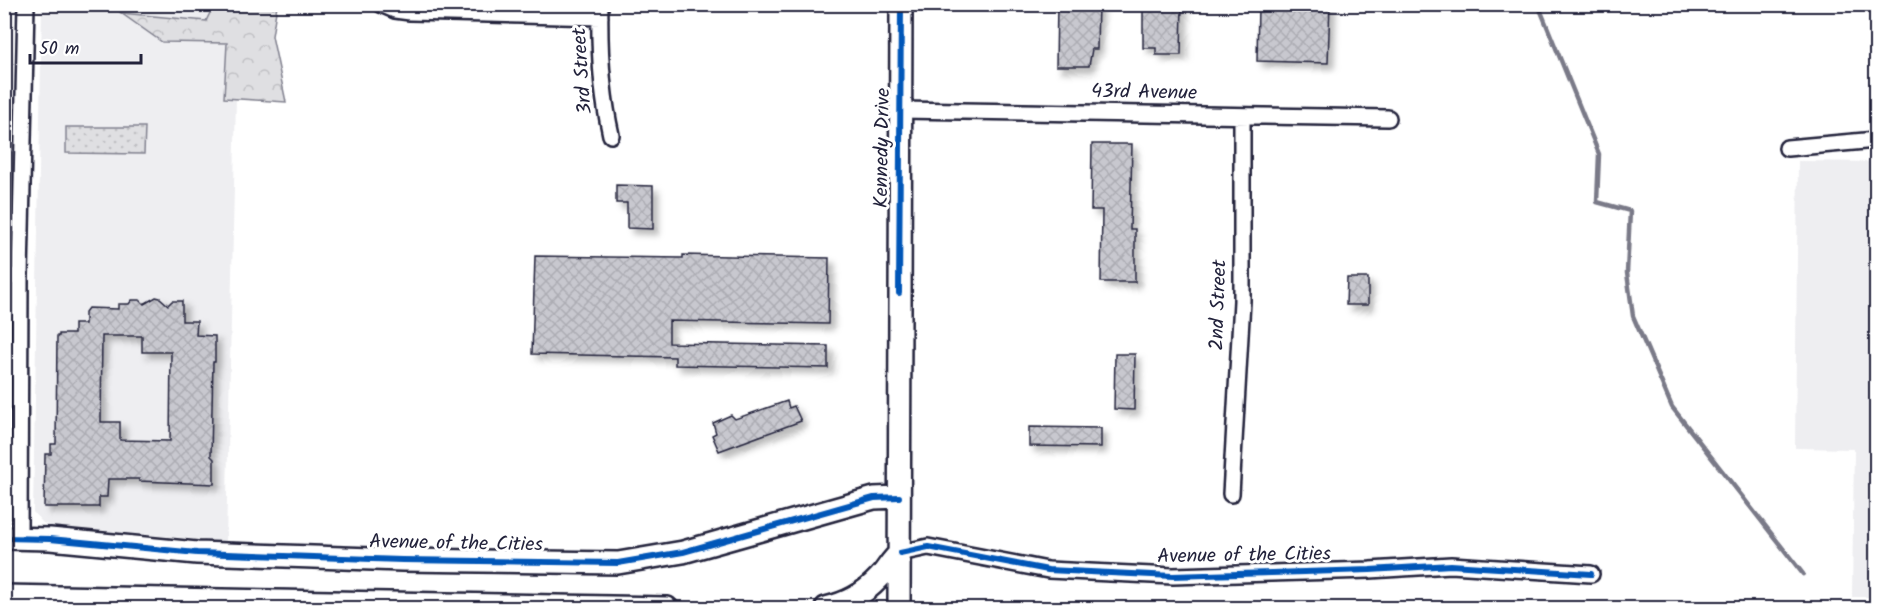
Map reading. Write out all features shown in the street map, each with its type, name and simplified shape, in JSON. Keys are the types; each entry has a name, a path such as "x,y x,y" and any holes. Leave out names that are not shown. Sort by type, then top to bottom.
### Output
{"street":[{"path":"12,538 21,276 26,4"},
{"path":"381,4 395,10 410,12 600,11"},
{"name":"Kennedy Drive","path":"899,609 901,4"},
{"name":"3rd Street","path":"600,11 601,75 605,110 611,135"},
{"name":"43rd Avenue","path":"900,110 1388,118"},
{"name":"2nd Street","path":"1231,494 1242,301 1242,116"},
{"path":"1787,148 1876,140"},
{"path":"4,277 21,276"},
{"name":"Avenue of the Cities","path":"12,538 197,553 618,563 683,552 874,498 899,497"},
{"name":"Avenue of the Cities","path":"900,553 928,547 1048,570 1141,575 1257,574 1450,565 1591,574"},
{"path":"826,609 841,605 861,595 880,578 895,556 900,553"},
{"path":"4,596 667,609"}],"shaded area":[{"path":"42,5 238,8 226,542 50,526 43,523 33,512"},
{"path":"1798,161 1876,162 1876,597 1852,597 1854,449 1795,448"}],"green space":[{"path":"214,5 277,5 272,36 286,102 224,98 227,43 162,42 121,13 206,21"},
{"path":"66,127 145,127 144,154 66,153"}],"building":[{"path":"1057,4 1098,4 1097,49 1092,49 1089,66 1056,66"},
{"path":"1143,4 1182,4 1181,55 1156,55 1156,48 1143,48"},
{"path":"1258,4 1330,4 1328,63 1257,61"},
{"path":"1092,144 1132,144 1130,229 1135,229 1135,282 1101,282 1102,210 1091,210"},
{"path":"616,185 653,186 653,229 627,228 627,203 616,203"},
{"path":"683,255 829,258 828,324 669,321 669,343 828,346 828,368 675,365 675,357 532,354 535,256 683,258"},
{"path":"1347,278 1368,278 1368,305 1346,305"},
{"path":"156,297 168,305 172,301 182,301 182,321 197,321 196,335 215,336 211,456 214,459 214,484 108,479 107,497 99,497 99,507 44,507 45,454 51,454 51,444 56,444 57,336 74,334 74,324 85,324 85,312 88,308 118,309 118,304 129,304 132,300 140,300 144,304","holes":["102,336 142,336 142,352 171,352 170,441 120,440 120,422 101,422"]},
{"path":"1115,354 1135,354 1134,410 1114,409"},
{"path":"787,401 789,408 794,406 801,421 719,451 712,435 716,433 713,423 731,415 735,419"},
{"path":"1029,427 1101,428 1101,447 1029,446"}],"waterway":[{"path":"1538,4 1599,154 1597,202 1630,211 1627,273 1633,316 1672,407 1803,574"}],"cycle path":[{"path":"899,293 901,4"},
{"path":"4,538 50,539 197,553 402,560 618,563 683,552 874,498 899,497"},
{"path":"900,553 928,547 1048,570 1173,576 1451,565 1591,574"}]}
